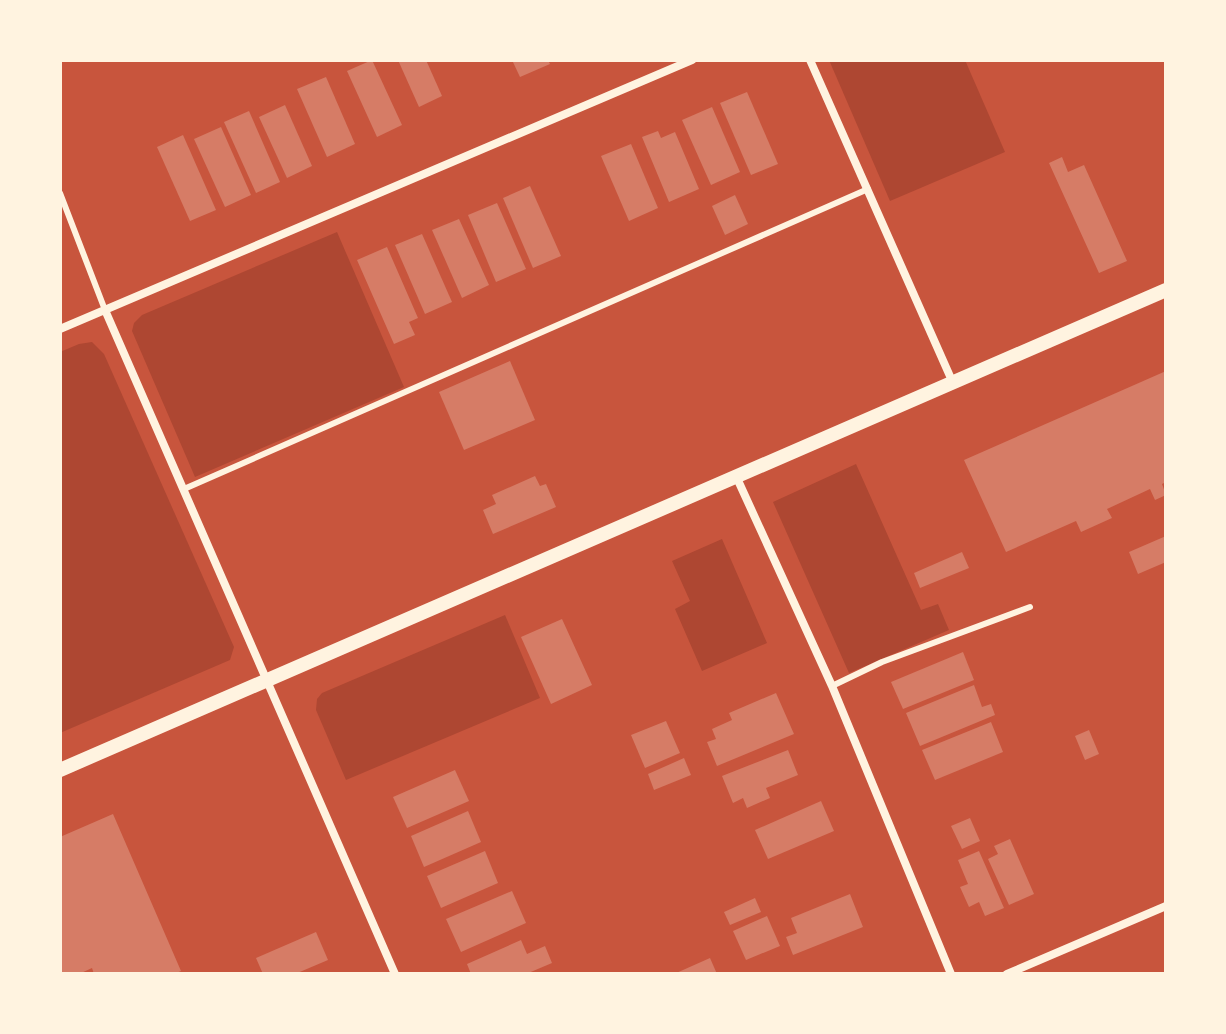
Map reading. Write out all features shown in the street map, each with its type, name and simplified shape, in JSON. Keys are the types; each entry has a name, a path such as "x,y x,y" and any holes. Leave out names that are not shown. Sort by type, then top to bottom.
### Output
{"street":[{"path":"60,329 692,60"},
{"path":"810,60 953,383"},
{"path":"60,770 1166,290"},
{"path":"105,310 395,974"},
{"path":"736,476 832,686 951,974"},
{"path":"1007,974 1166,906"}],"lane":[{"path":"184,489 868,189"},
{"path":"60,193 105,310"},
{"path":"832,686 882,662 1030,607"}],"shaded area":[{"path":"829,60 965,60 1005,152 890,201"},
{"path":"337,232 404,387 195,477 132,331 134,323 142,315"},
{"path":"92,342 104,354 234,647 230,660 60,733 60,352"},
{"path":"856,464 921,610 938,604 949,630 849,673 773,502"},
{"path":"722,539 767,643 702,671 675,609 690,601 672,561"},
{"path":"505,615 540,698 346,780 316,710 317,699 322,693"}],"building":[{"path":"372,60 402,125 377,137 347,71"},
{"path":"398,60 426,60 442,96 419,107"},
{"path":"512,60 548,60 550,64 520,77"},
{"path":"326,77 355,144 327,157 297,89"},
{"path":"747,92 778,164 751,175 720,103"},
{"path":"285,105 312,166 287,178 259,117"},
{"path":"712,107 740,172 711,185 682,120"},
{"path":"249,111 280,182 256,193 224,122"},
{"path":"221,127 251,195 225,207 194,139"},
{"path":"658,131 661,138 675,132 699,189 669,202 642,137"},
{"path":"183,135 216,210 190,221 157,147"},
{"path":"631,144 658,208 629,221 601,156"},
{"path":"1062,157 1068,172 1084,165 1127,261 1099,273 1049,163"},
{"path":"530,186 561,256 533,268 503,198"},
{"path":"735,195 748,224 725,235 712,206"},
{"path":"497,203 526,269 496,282 468,215"},
{"path":"459,219 489,285 462,298 432,230"},
{"path":"422,234 452,302 425,314 395,245"},
{"path":"387,247 418,318 409,322 415,335 394,344 357,260"},
{"path":"510,361 535,420 464,450 439,392"},
{"path":"1166,371 1166,482 1162,484 1166,495 1155,500 1150,489 1107,509 1112,518 1081,532 1076,521 1006,552 964,460"},
{"path":"535,476 540,486 546,484 556,507 493,534 483,510 496,504 492,495"},
{"path":"1166,536 1166,562 1138,574 1129,552"},
{"path":"962,552 969,568 920,588 914,573"},
{"path":"562,619 592,685 551,704 521,637"},
{"path":"963,652 974,680 903,709 891,682"},
{"path":"974,685 982,707 991,704 995,715 920,746 906,713"},
{"path":"776,693 794,734 717,766 707,742 716,739 712,729 732,720 729,713"},
{"path":"666,721 680,753 645,768 631,735"},
{"path":"991,722 1003,752 935,780 922,750"},
{"path":"1089,730 1099,754 1085,760 1075,736"},
{"path":"788,750 798,775 766,788 770,798 747,808 743,798 733,803 722,776"},
{"path":"684,758 691,775 654,790 648,774"},
{"path":"455,770 469,801 407,828 393,797"},
{"path":"821,801 834,831 768,859 755,830"},
{"path":"468,811 481,842 424,867 411,836"},
{"path":"113,814 181,971 174,974 94,974 92,968 79,974 60,974 60,837"},
{"path":"970,818 980,841 962,849 951,826"},
{"path":"1010,839 1034,894 1009,905 988,859 998,854 994,846"},
{"path":"485,851 498,883 441,908 427,876"},
{"path":"979,851 1004,908 985,916 979,902 969,907 960,887 968,884 958,860"},
{"path":"512,891 526,923 461,952 446,919"},
{"path":"850,894 863,927 793,955 786,937 797,933 791,918"},
{"path":"755,898 761,912 730,925 724,912"},
{"path":"767,916 780,946 746,960 733,931"},
{"path":"316,932 328,960 295,974 263,974 256,958"},
{"path":"521,940 527,954 545,946 552,963 526,974 471,974 467,964"},
{"path":"710,958 717,974 674,974"}]}
